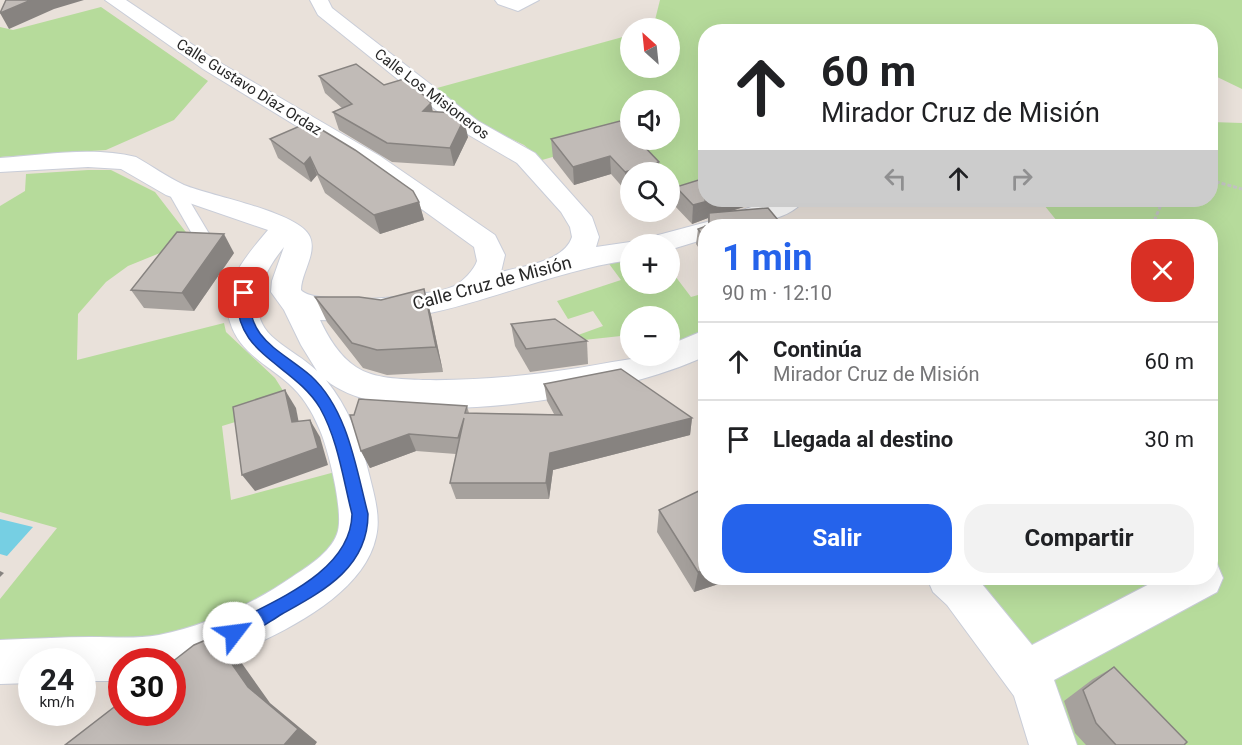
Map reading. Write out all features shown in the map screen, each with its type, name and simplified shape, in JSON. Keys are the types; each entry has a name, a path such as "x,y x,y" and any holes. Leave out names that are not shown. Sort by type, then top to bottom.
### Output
{"street":[{"name":"Calle Gustavo Díaz Ordaz","path":"114,0 210,65 371,161 485,241 491,249 490,267 470,290"},
{"name":"Calle Los Misioneros","path":"319,0 325,11 470,126 490,139 515,150 531,162 575,212 586,229 583,245 569,260 559,265"},
{"path":"504,0 518,6 530,0"},
{"path":"0,165 118,160 134,165 175,190 286,227 294,232 298,239 299,254 285,283 286,292 298,306 307,327 334,367 347,378 386,391 449,393 587,380 643,368 698,345"},
{"path":"739,219 774,207"},
{"path":"0,662 128,660 158,657 196,647 234,633 321,582 336,570 356,540 360,514 339,432 324,403 307,381 261,346 246,323 242,308 252,269 286,227"},
{"path":"680,237 698,232"},
{"name":"Calle Cruz de Misión","path":"298,306 309,309 348,311 400,308 438,301 559,265 620,252"},
{"path":"956,585 1034,686 1053,745"},
{"path":"1025,672 1188,585"}],"lane":[{"path":"175,190 205,242"}],"path":[{"path":"1218,182 1242,189"}],"green space":[{"path":"660,0 1242,0 1242,89 1218,77 1218,24 698,24 698,190 684,194 680,191 680,162 642,162 631,150 680,150 680,90 620,90 620,138 542,160 524,145 479,123 437,88 620,38 620,78 680,78 680,18 656,18"},
{"path":"101,7 208,81 174,120 106,150 0,157 0,27 13,30"},
{"path":"1218,122 1242,123 1242,745 1061,745 1043,688 972,585 1218,585 1218,219 1055,219 1046,207 1218,207"},
{"path":"111,170 155,192 192,240 128,266 106,282 78,314 77,360 224,323 226,332 275,378 292,405 222,426 231,500 335,472 350,516 341,553 197,638 18,648 0,651 0,599 57,528 0,512 0,206 25,191 26,174"},
{"path":"620,260 620,279 607,261"},
{"path":"620,280 620,294 680,294 680,282 691,297 698,295 698,335 680,342 680,306 620,306 620,336 556,343 603,326 593,311 568,319 557,301"}],"water":[{"path":"0,519 33,527 7,556 0,554"}],"building":[{"path":"6,0 31,0 0,13"},
{"path":"356,64 384,85 407,78 431,103 423,111 455,113 464,119 450,148 387,143 333,112 352,104 319,76"},
{"path":"620,121 620,150 648,150 659,162 620,162 620,167 610,156 573,167 551,139"},
{"path":"309,122 355,150 413,191 419,202 374,215 318,174 310,157 304,164 270,139"},
{"path":"698,180 698,204 693,205 680,191 680,186"},
{"path":"768,208 777,219 709,219 709,213"},
{"path":"177,232 224,234 182,293 131,290"},
{"path":"424,289 436,347 377,350 352,343 315,297 359,297 381,300"},
{"path":"555,319 587,341 526,349 511,324"},
{"path":"621,369 692,418 550,453 546,483 450,483 464,418 458,438 409,434 361,451 350,415 354,415 359,399 467,406 465,413 562,415 544,384"},
{"path":"285,390 292,422 310,420 318,448 242,475 233,407"},
{"path":"698,491 698,572 659,510"},
{"path":"213,637 248,687 298,729 284,745 65,745 90,726 96,726 96,721 108,712 108,726 186,726 186,651"},
{"path":"1114,667 1187,742 1184,745 1116,745 1096,723 1083,690"}],"route":[{"path":"234,633 321,582 336,570 349,555 360,527 360,514 339,432 324,403 307,381 261,346 252,335 242,308 244,293"}]}
